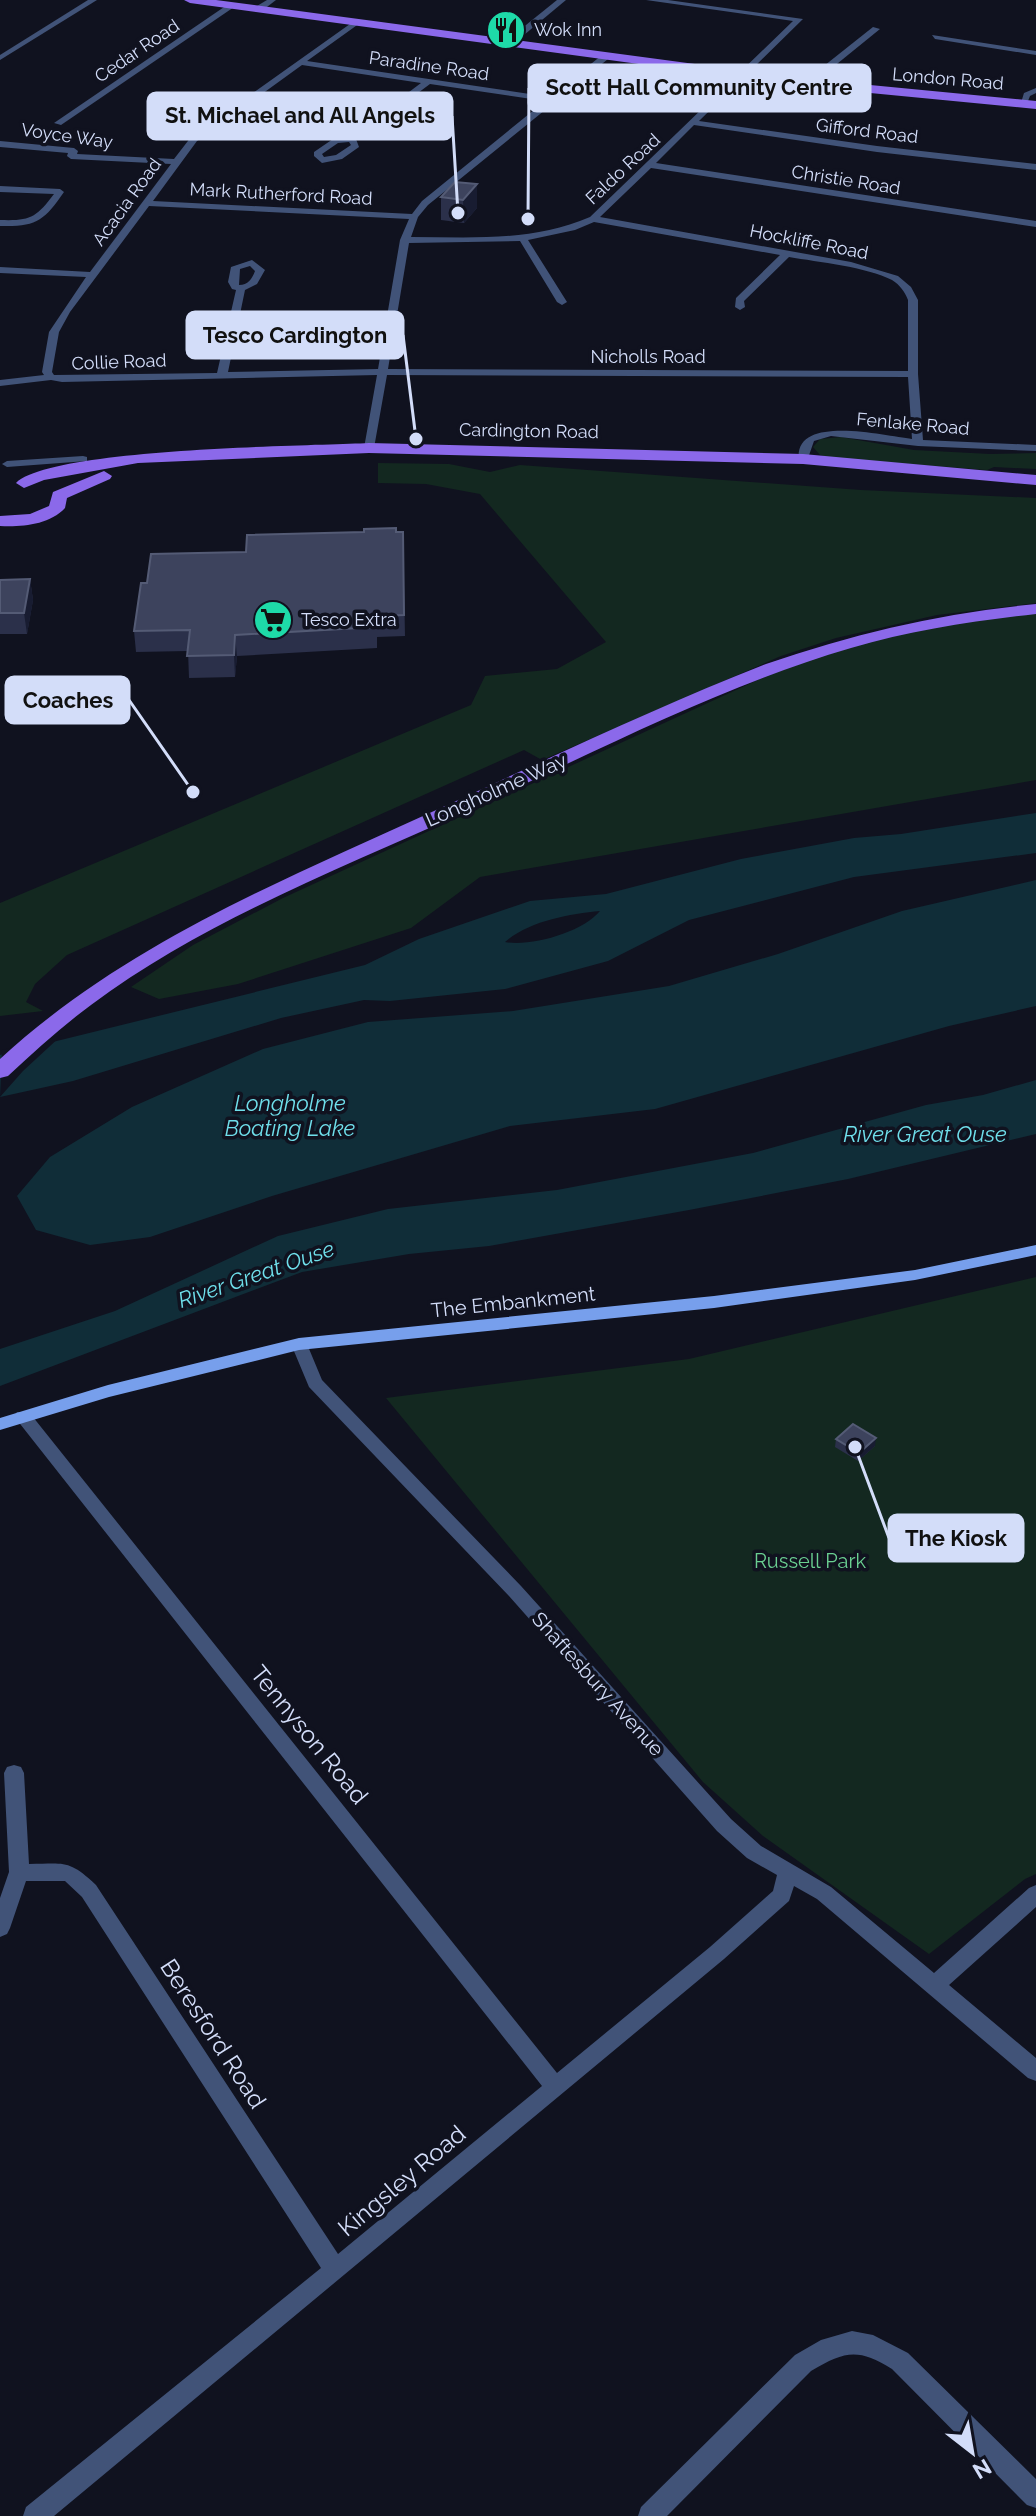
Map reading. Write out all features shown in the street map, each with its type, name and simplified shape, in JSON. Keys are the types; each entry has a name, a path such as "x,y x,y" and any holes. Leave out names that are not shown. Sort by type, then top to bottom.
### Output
{"main road":[{"name":"London Road","path":"190,0 742,75 1029,104"},
{"name":"Cardington Road","path":"24,483 40,476 138,458 369,448 803,459 1036,480"},
{"name":"Cardington Road","path":"18,522 39,518 57,508 59,495 103,476 142,468 333,459 506,459 707,465 1036,490"},
{"path":"4,472 24,483 50,488 59,495"},
{"path":"0,521 18,522"},
{"name":"Longholme Way","path":"0,1071 59,1016 117,975 238,909 766,670 880,632 969,616 1036,609"}],"street":[{"path":"0,58 93,0"},
{"path":"260,8 272,0"},
{"path":"509,43 562,0"},
{"name":"Faldo Road","path":"405,240 523,239 560,233 593,219 799,19 650,0"},
{"name":"Cedar Road","path":"58,123 233,5"},
{"name":"Acacia Road","path":"51,377 47,372 54,332 194,139 357,21"},
{"path":"808,83 876,29"},
{"path":"944,30 932,39 1036,53"},
{"path":"369,448 405,240 414,217 440,190 605,57"},
{"name":"Paradine Road","path":"300,62 552,100"},
{"path":"351,139 427,82"},
{"path":"1029,104 1027,95 1036,90"},
{"name":"Gifford Road","path":"695,123 877,149 1036,167"},
{"name":"Voyce Way","path":"0,144 74,151 71,156 177,162"},
{"name":"Christie Road","path":"651,165 953,214 1036,224"},
{"path":"0,189 64,188 39,220 23,224 0,223"},
{"name":"Mark Rutherford Road","path":"147,203 414,217"},
{"name":"Hockliffe Road","path":"593,219 880,272 908,289 913,300 913,374 918,443"},
{"path":"523,239 562,302"},
{"path":"740,307 739,300 787,254"},
{"path":"0,270 93,275"},
{"path":"222,375 241,288"},
{"name":"Nicholls Road","path":"383,372 913,374"},
{"name":"Collie Road","path":"0,383 51,377 383,372"},
{"name":"Fenlake Road","path":"803,459 810,439 831,433 918,443 1036,448"},
{"path":"4,472 83,459"},
{"path":"0,529 18,522"},
{"name":"The Embankment","path":"0,1424 123,1387 299,1344 714,1302 915,1275 1036,1250"},
{"name":"Shaftesbury Avenue","path":"299,1344 315,1383 350,1423 515,1591 724,1825 754,1852 824,1893 1036,2071"},
{"name":"Tennyson Road","path":"23,1416 555,2086"},
{"path":"0,1928 19,1872 14,1773"},
{"name":"Beresford Road","path":"19,1872 70,1873 89,1891 336,2270"},
{"name":"Kingsley Road","path":"35,2516 717,1953 782,1895 787,1874"},
{"path":"935,1985 1036,1894"},
{"path":"650,2516 803,2363 833,2345 853,2343 875,2344 900,2361 1036,2496"}],"green space":[{"path":"841,437 914,450 1036,453 1036,469 994,467 987,470 832,458 820,455 813,447 820,439"},
{"path":"378,463 449,464 490,472 520,465 861,490 1036,498 1036,603 937,615 836,638 781,656 542,760 524,750 67,955 35,984 26,1002 43,1011 0,1016 0,903 471,705 485,676 557,669 606,642 480,494 426,484 378,483"},
{"path":"1036,613 1036,780 480,877 411,928 238,984 159,999 131,987 193,945 283,898 760,679 832,651 897,633"},
{"name":"Russell Park","path":"1036,1277 1036,1874 1025,1879 929,1954 763,1836 703,1782 386,1398 689,1359"}],"water":[{"path":"1036,813 1036,853 854,877 689,920 608,961 505,989 390,1001 364,1000 281,1018 73,1081 0,1097 0,1055 365,965 419,939 530,901 606,894 741,859 854,838 901,834","holes":["600,911 592,919 542,940 505,942 537,924"]},
{"name":"Longholme Boating Lake","path":"1036,880 1036,1006 949,1026 655,1109 510,1126 272,1196 150,1237 90,1245 36,1230 17,1196 50,1157 132,1107 263,1049 368,1022 513,1011 669,986 778,954 902,911"},
{"name":"River Great Ouse","path":"1036,1080 1036,1134 848,1179 689,1210 489,1246 409,1254 302,1272 0,1386 0,1349 115,1311 278,1236 388,1209 557,1190 753,1153 926,1105 983,1095"}],"pier":[{"path":"62,1035 23,1071 0,1097 2,1050"}],"building":[{"path":"455,182 477,184 463,200 441,197"},
{"name":"Tesco Extra","path":"396,528 396,532 403,532 404,615 376,616 376,627 235,635 234,655 187,656 190,630 134,631 141,583 147,583 151,554 246,552 247,535 364,532 364,529"},
{"path":"30,579 24,613 0,613 0,580"},
{"path":"853,1424 876,1438 859,1453 836,1439"}],"place":[{"name":"Wok Inn","path":"506,30"},
{"name":"St. Michael and All Angels","path":"458,213"},
{"name":"Scott Hall Community Centre","path":"528,219"},
{"name":"Tesco Cardington","path":"416,439"},
{"name":"Tesco Extra","path":"273,620"},
{"name":"Coaches","path":"193,792"},
{"name":"The Kiosk","path":"855,1447"}]}
